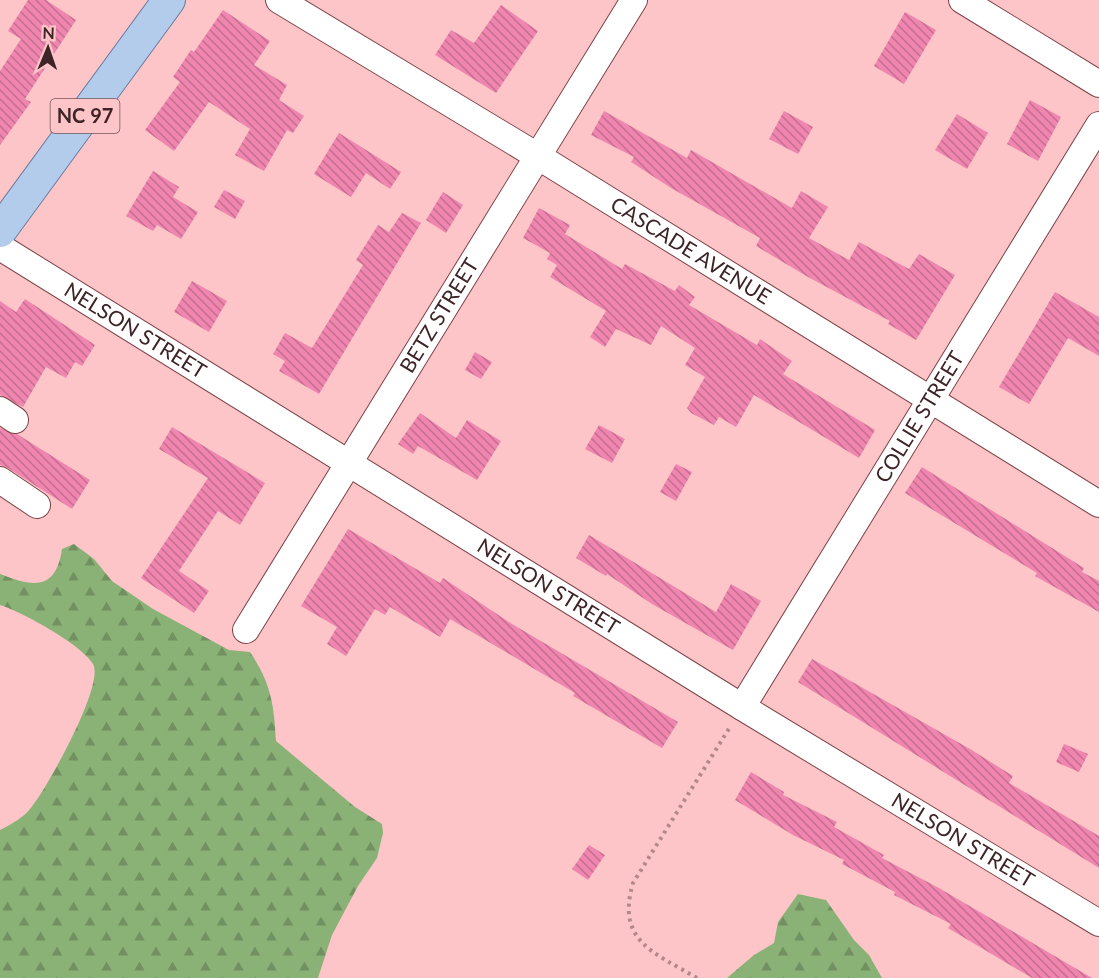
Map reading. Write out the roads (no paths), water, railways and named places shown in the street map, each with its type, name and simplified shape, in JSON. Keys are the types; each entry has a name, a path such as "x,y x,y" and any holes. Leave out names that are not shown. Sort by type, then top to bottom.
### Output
{"main road":[{"name":"NC 97","path":"0,231 165,1"}],"street":[{"name":"CASCADE AVENUE","path":"279,0 539,157 930,402 1099,504"},
{"name":"BETZ STREET","path":"246,630 634,0"},
{"path":"962,0 1099,84"},
{"name":"COLLIE STREET","path":"742,707 1099,125"},
{"name":"NELSON STREET","path":"0,247 742,707 1099,923"},
{"path":"0,480 37,505"}]}
